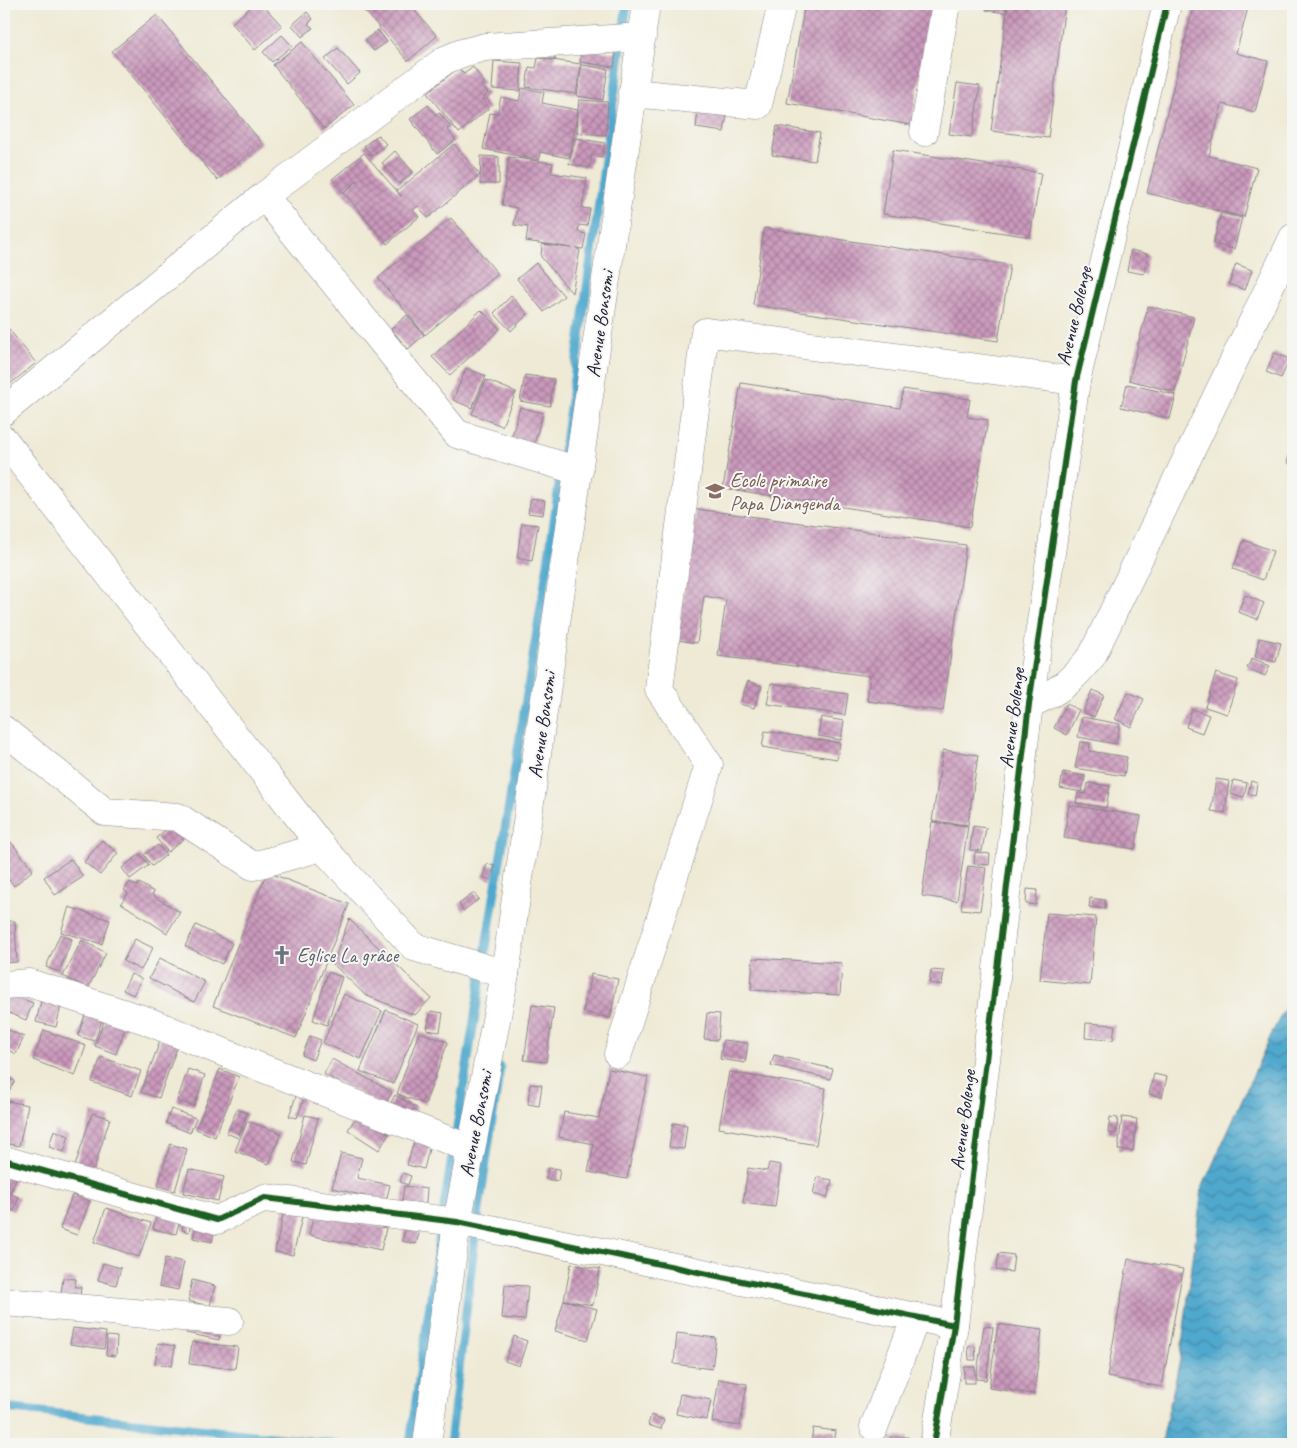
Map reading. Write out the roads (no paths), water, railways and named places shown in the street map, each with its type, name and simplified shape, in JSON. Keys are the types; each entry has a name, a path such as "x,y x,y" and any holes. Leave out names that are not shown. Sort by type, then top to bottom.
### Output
{"street":[{"name":"Avenue Bonsomi","path":"427,1444 457,1222 505,974 646,4"},
{"path":"632,93 758,105 782,4"},
{"path":"924,132 946,4"},
{"name":"Avenue Bolenge","path":"934,1444 954,1325 1030,704 1076,381 1167,4"},
{"path":"4,411 264,196 445,60 485,47 642,37"},
{"path":"264,196 457,434 579,471"},
{"path":"1030,704 1052,694 1072,679 1092,656 1293,238"},
{"path":"618,1054 709,764 659,689 705,332 1076,381"},
{"path":"4,440 322,847 414,946 505,974"},
{"path":"4,730 105,812 178,817 253,866 322,847"},
{"path":"4,985 29,983 145,1020 252,1064 471,1149"},
{"path":"4,1160 217,1220 265,1198 457,1222 954,1325"},
{"path":"4,1302 229,1321"},
{"path":"874,1427 916,1317"}],"water":[{"path":"1293,992 1293,1444 1161,1444 1180,1360 1202,1188 1272,1033"}],"waterway":[{"path":"410,1444 441,1226 548,563 627,4"},
{"path":"450,1444 476,1229 500,1067"},
{"path":"4,1408 337,1444"}],"place":[{"name":"Ecole primaire Papa Diangenda","path":"715,491"},
{"name":"Eglise La grâce","path":"282,955"}]}
